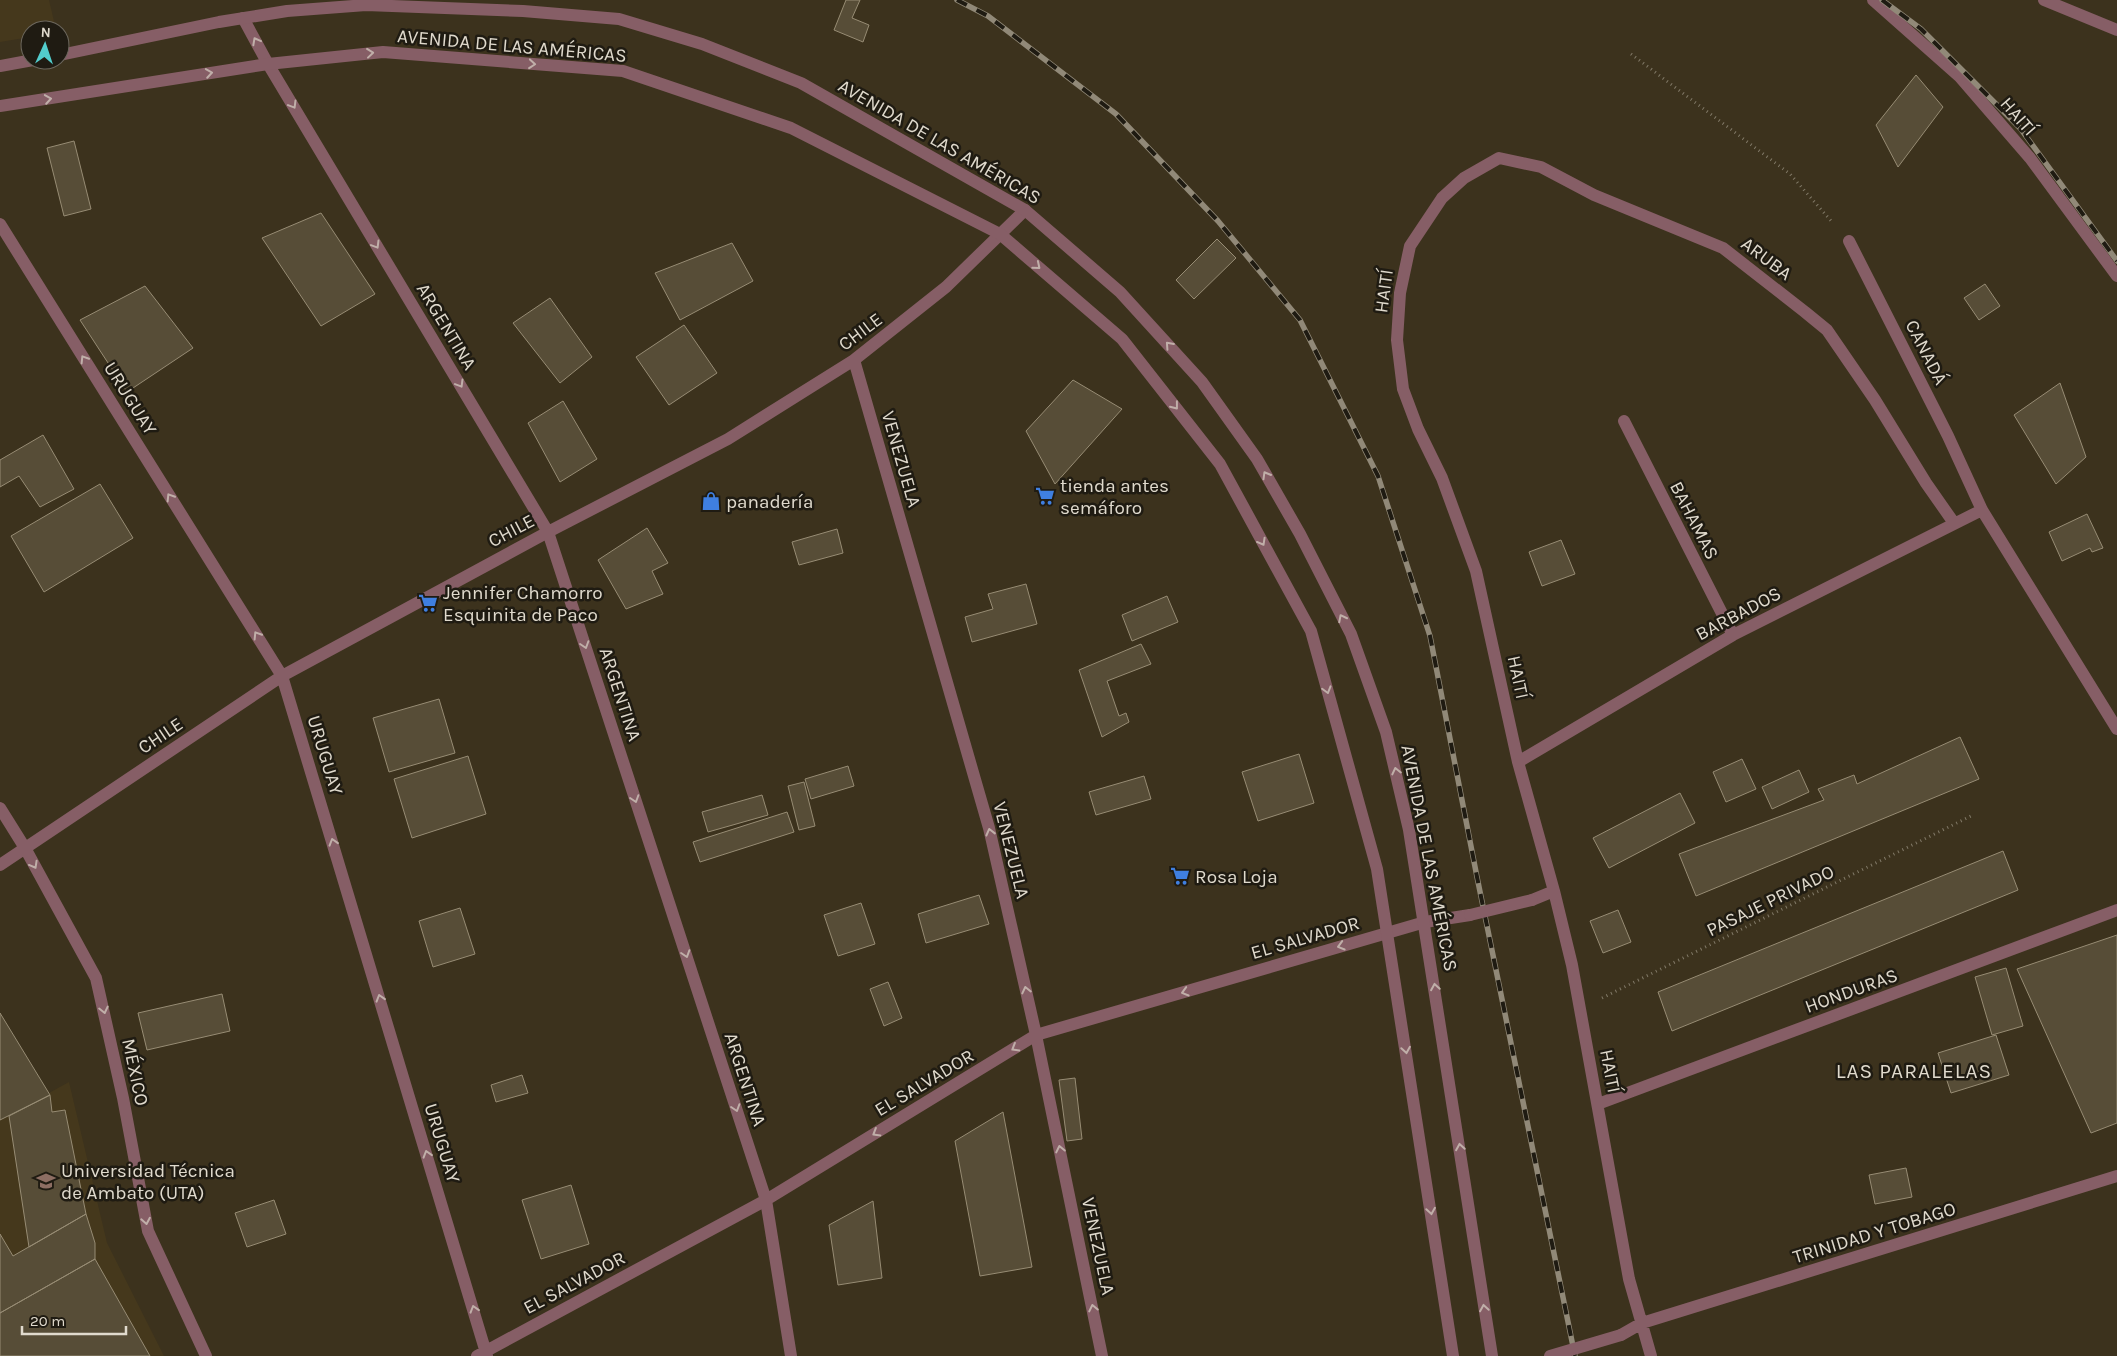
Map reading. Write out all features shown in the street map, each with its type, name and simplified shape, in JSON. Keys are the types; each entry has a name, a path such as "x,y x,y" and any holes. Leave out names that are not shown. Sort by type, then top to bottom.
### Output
{"street":[{"name":"HAITÍ","path":"1873,0 1960,77 2030,158 2117,276"},
{"path":"2044,0 2117,30"},
{"name":"AVENIDA DE LAS AMÉRICAS","path":"70,53 243,18 287,11 366,5 523,11 618,19 702,44 801,83 1025,210 1120,292 1202,382 1257,459 1300,534 1351,634 1386,732 1409,830 1425,922 1492,1356"},
{"name":"ARGENTINA","path":"243,18 268,64 548,532 766,1200 791,1356"},
{"name":"AVENIDA DE LAS AMÉRICAS","path":"0,106 268,64 383,52 623,71 791,128 1000,234 1122,338 1220,464 1311,631 1377,869 1453,1356"},
{"path":"0,66 20,62"},
{"name":"ARUBA","path":"1464,178 1499,158 1541,168 1603,199 1723,248 1828,330 1875,400 1926,484 1954,523"},
{"name":"HAITÍ","path":"1464,178 1442,198 1410,246 1400,293 1396,340 1403,389 1418,429 1442,478 1476,571 1518,762 1572,964 1616,1209 1630,1279 1642,1323"},
{"name":"CHILE","path":"0,865 282,676 548,532 728,439 854,360 946,287 1025,210"},
{"name":"URUGUAY","path":"0,224 282,676 484,1354"},
{"name":"CANADÁ","path":"1849,241 1948,436 1982,510 2117,729"},
{"name":"VENEZUELA","path":"854,360 989,828 1036,1035 1102,1356"},
{"name":"BAHAMAS","path":"1624,421 1733,636"},
{"name":"BARBADOS","path":"1518,762 1733,636 1982,510"},
{"name":"MÉXICO","path":"0,808 25,848 96,978 124,1098 148,1231 206,1356"},
{"name":"EL SALVADOR","path":"484,1354 766,1200 1036,1035 1425,922 1470,915 1532,900 1554,891"},
{"name":"HONDURAS","path":"1598,1104 2117,910"},
{"name":"TRINIDAD Y TOBAGO","path":"1550,1356 1621,1335 1642,1323 2117,1176"},
{"path":"1642,1323 1652,1356"}],"path":[{"path":"1631,54 1790,174 1849,241"},
{"name":"PASAJE PRIVADO","path":"1579,1009 1973,815"}],"shaded area":[{"path":"0,0 49,0 54,20 20,20 20,39 0,42"},
{"name":"Universidad Técnica de Ambato (UTA)","path":"69,1082 107,1243 164,1356 0,1356 0,1120"}],"building":[{"path":"846,0 860,0 852,18 869,25 863,42 834,30"},
{"path":"1916,75 1943,107 1898,167 1876,125"},
{"path":"74,141 91,209 64,216 47,148"},
{"path":"321,213 375,294 321,326 262,238"},
{"path":"1217,239 1236,258 1194,299 1176,280"},
{"path":"732,243 753,281 680,320 655,273"},
{"path":"1985,284 2000,306 1979,320 1964,298"},
{"path":"145,286 193,348 127,392 80,320"},
{"path":"550,298 592,357 560,383 513,323"},
{"path":"684,325 717,373 669,405 636,357"},
{"path":"1073,380 1122,409 1055,484 1026,431"},
{"path":"2060,383 2086,457 2056,484 2014,415"},
{"path":"563,401 597,459 560,482 528,423"},
{"path":"43,435 74,489 40,507 19,476 0,487 0,460"},
{"path":"100,484 133,538 44,592 11,536"},
{"path":"2087,514 2103,548 2092,552 2090,548 2062,561 2049,532"},
{"path":"647,528 668,563 652,571 663,594 626,609 598,560"},
{"path":"837,529 843,553 799,565 792,542"},
{"path":"1561,540 1575,574 1542,586 1529,552"},
{"path":"1026,584 1037,624 972,642 965,617 993,609 988,594"},
{"path":"1167,596 1178,622 1132,641 1122,615"},
{"path":"1141,644 1151,664 1107,681 1119,716 1126,713 1129,722 1102,737 1079,670"},
{"path":"439,699 455,753 389,772 373,718"},
{"path":"1960,737 1979,779 1696,896 1679,854 1824,800 1818,789 1854,775 1857,784"},
{"path":"1299,754 1314,803 1258,821 1242,772"},
{"path":"468,756 486,814 412,838 394,779"},
{"path":"1742,759 1756,789 1726,802 1713,772"},
{"path":"848,766 854,786 811,799 805,779"},
{"path":"1799,770 1809,792 1772,809 1762,787"},
{"path":"1144,776 1151,799 1096,815 1089,792"},
{"path":"804,782 815,826 799,830 788,786"},
{"path":"1680,793 1695,823 1609,868 1593,838"},
{"path":"762,795 768,815 708,832 702,812"},
{"path":"787,812 794,832 700,862 693,842"},
{"path":"2003,851 2018,890 1672,1031 1658,992"},
{"path":"979,895 989,924 926,943 918,914"},
{"path":"861,903 875,944 838,956 824,915"},
{"path":"460,908 475,954 433,967 419,921"},
{"path":"1618,910 1631,942 1603,953 1590,921"},
{"path":"2117,935 2117,1123 2091,1133 2017,969"},
{"path":"2006,968 2023,1026 1992,1035 1975,977"},
{"path":"888,982 902,1018 884,1026 870,989"},
{"path":"222,994 230,1031 147,1050 138,1013"},
{"path":"0,1013 50,1095 0,1120"},
{"path":"1996,1035 2009,1075 1951,1093 1938,1053"},
{"path":"522,1075 528,1093 496,1102 491,1085"},
{"path":"1075,1078 1082,1139 1067,1141 1059,1080"},
{"path":"50,1095 52,1112 65,1110 86,1214 29,1247 9,1116"},
{"path":"1003,1112 1032,1267 980,1276 955,1141"},
{"path":"1906,1168 1912,1197 1875,1204 1869,1175"},
{"path":"571,1185 589,1244 541,1259 522,1200"},
{"path":"274,1200 286,1234 247,1247 235,1213"},
{"path":"873,1201 882,1278 838,1285 829,1225"},
{"path":"86,1214 95,1243 95,1259 0,1313 0,1234 13,1256"},
{"path":"95,1259 150,1356 0,1356 0,1313"}],"railway":[{"path":"957,0 988,16 1116,114 1218,221 1300,320 1378,476 1430,636 1477,877 1575,1356"},
{"path":"1882,0 1921,29 2020,128 2117,261"}],"place":[{"name":"tienda antes semáforo","path":"1045,496"},
{"name":"panadería","path":"711,501"},
{"name":"Jennifer Chamorro Esquinita de Paco","path":"428,603"},
{"name":"Rosa Loja","path":"1180,876"},
{"name":"Universidad Técnica de Ambato (UTA)","path":"46,1181"}],"district":[{"name":"LAS PARALELAS","path":"1914,1071"}]}
